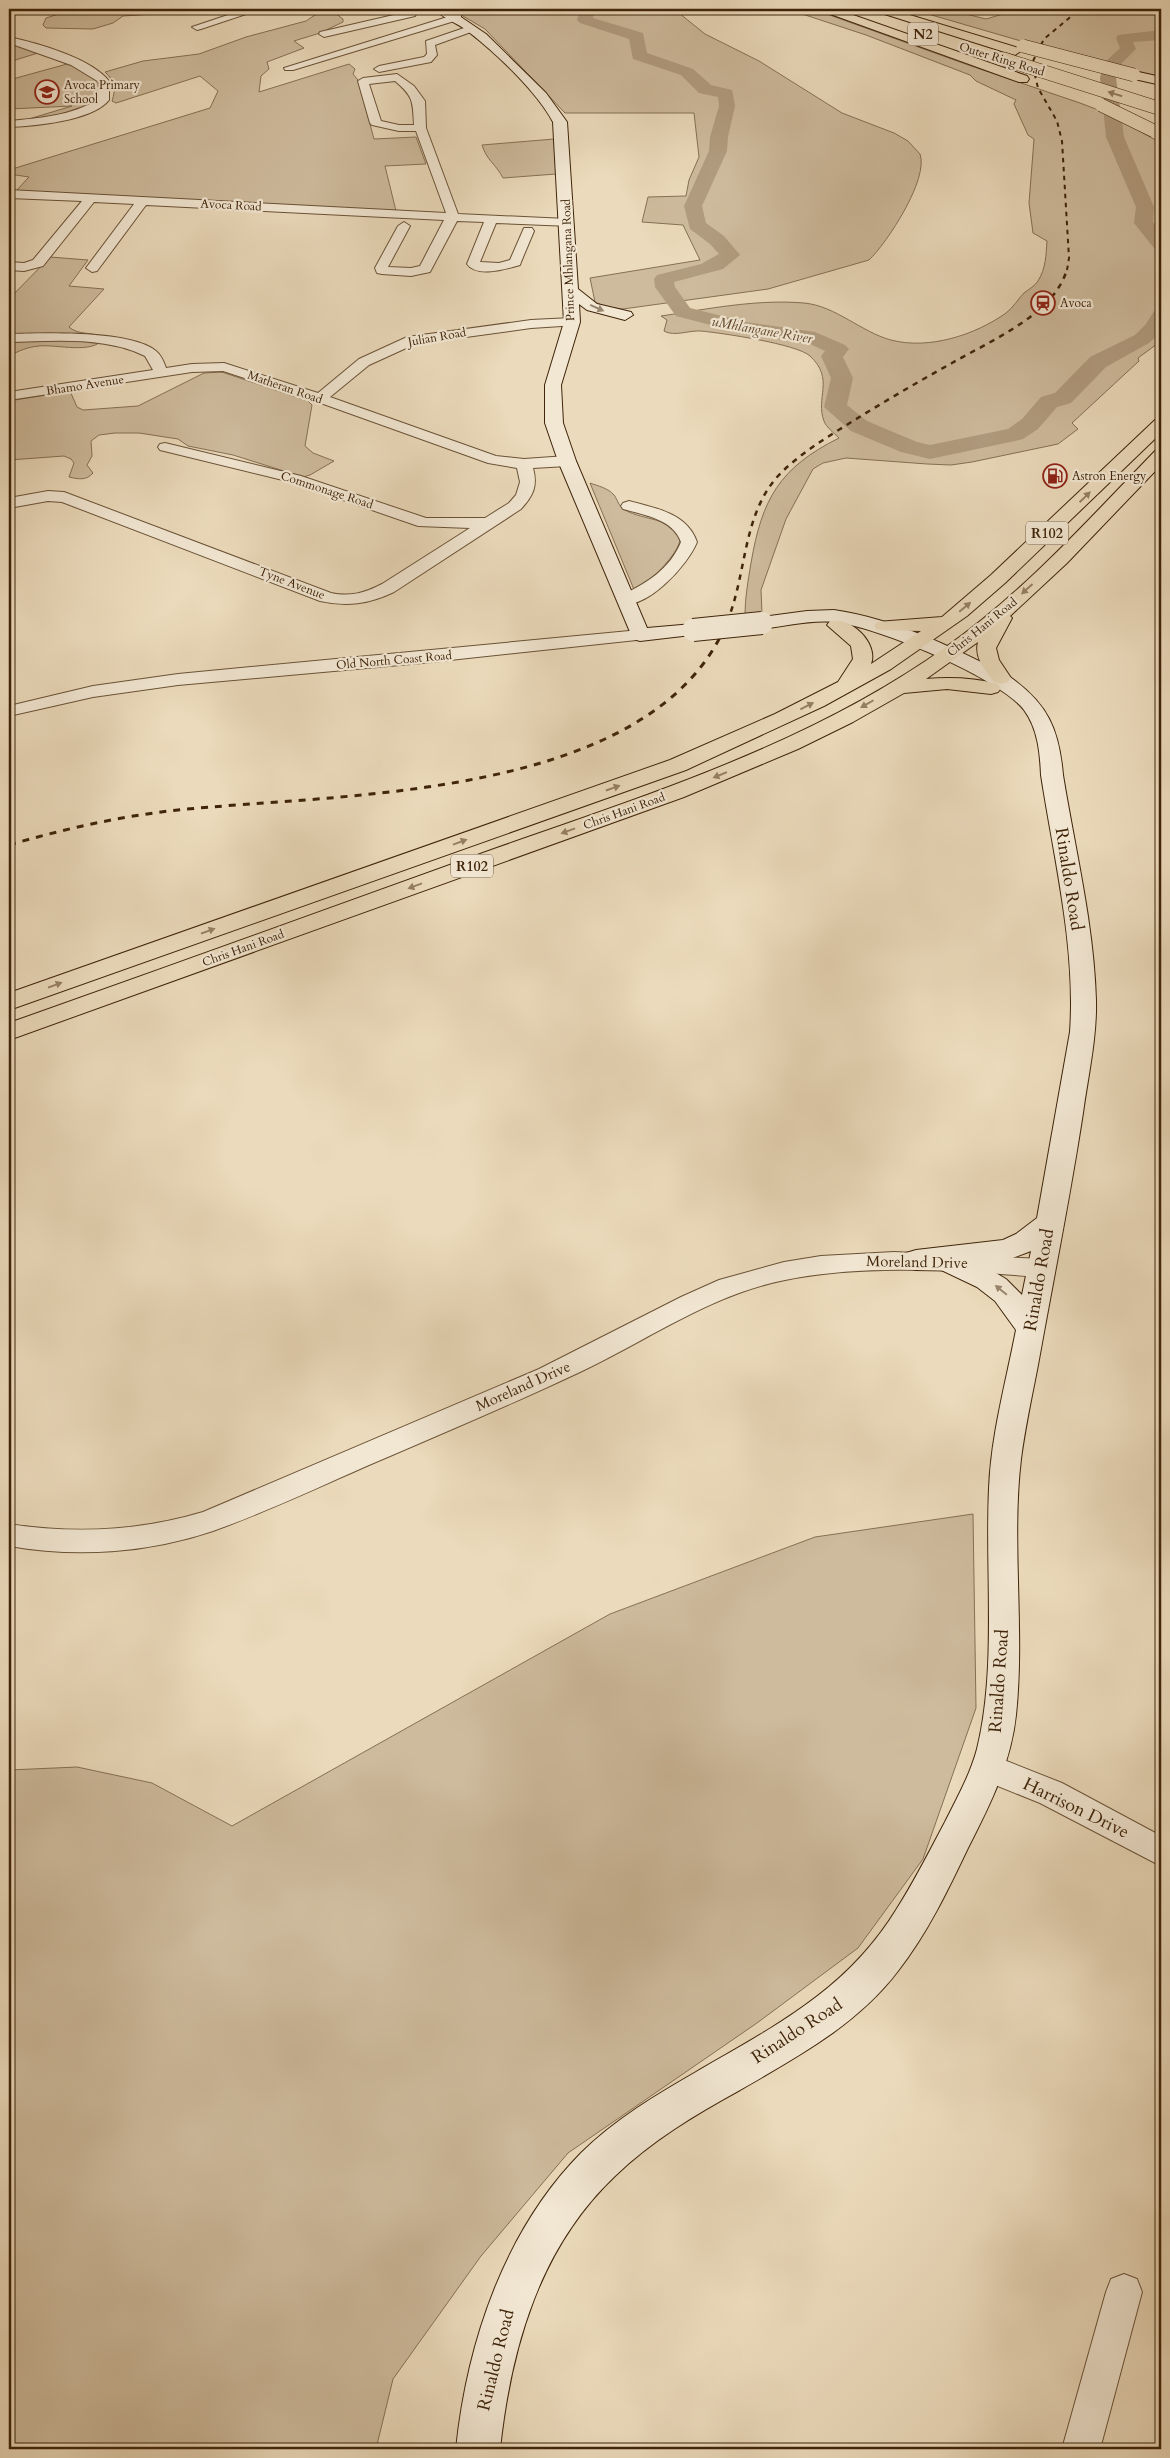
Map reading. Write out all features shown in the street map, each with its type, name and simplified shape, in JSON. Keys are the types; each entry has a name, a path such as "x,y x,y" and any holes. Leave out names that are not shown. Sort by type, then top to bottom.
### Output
{"main road":[{"path":"826,9 1088,100 1158,133"},
{"name":"Outer Ring Road","path":"842,9 1161,109"},
{"name":"Outer Ring Road","path":"879,9 1019,49 1161,96"},
{"path":"894,9 1019,49 1161,81"},
{"name":"Chris Hani Road","path":"9,1002 678,765 769,726 845,686 913,646 948,621 996,582 1161,424"},
{"name":"Chris Hani Road","path":"9,1032 685,789 819,731 943,659 1009,606 1046,573 1161,455"},
{"path":"894,689 947,683 996,683 988,661 986,644 1009,606"},
{"path":"884,626 914,626 948,621"},
{"path":"838,625 854,636 862,645 865,654 857,672 845,686"}],"street":[{"path":"197,27 256,9"},
{"name":"Prince Mhlangana Road","path":"441,9 474,28 543,97 553,109 560,122 572,292 572,322 553,385 554,423 567,461 640,635"},
{"path":"324,34 353,26 381,22 420,11"},
{"path":"289,68 457,17"},
{"path":"374,70 427,60 432,55 430,43 474,28"},
{"path":"9,40 27,45 92,71 104,81 105,89 103,100 94,106 50,119 9,124"},
{"path":"404,226 380,268 382,270 411,272 425,269 452,216 420,128 419,101 401,78 373,78 363,81 376,123 399,128 420,128"},
{"name":"Avoca Road","path":"9,194 567,223"},
{"path":"9,266 24,267 38,263 91,198"},
{"path":"92,268 143,200"},
{"path":"492,218 473,264 475,266 500,267 512,264 519,255 528,231"},
{"path":"572,292 592,307 602,311 625,315"},
{"name":"Julian Road","path":"320,398 364,362 407,342 531,324 572,322"},
{"path":"9,338 92,339 122,344 149,352 154,356 161,373"},
{"name":"Matheran Road","path":"161,373 204,367 233,368 493,460 524,464 567,461"},
{"name":"Bhamo Avenue","path":"9,396 161,373"},
{"name":"Commonage Road","path":"165,447 296,479 424,524 488,523"},
{"name":"Tyne Avenue","path":"9,503 48,496 64,497 317,593 346,601 363,600 388,588 488,523 525,496 529,488 529,480 524,464"},
{"path":"626,600 658,582 680,560 689,542 684,530 675,523 629,506"},
{"name":"Old North Coast Road","path":"9,711 81,694 169,680 388,661 771,622 806,616 856,619 884,626 913,646"},
{"name":"Old North Coast Road","path":"771,622 838,625 913,646"},
{"name":"Rinaldo Road","path":"478,2449 491,2364 507,2308 532,2256 563,2204 595,2168 626,2139 692,2096 823,2019 858,1989 889,1954 918,1911 988,1768 1000,1717 1003,1662 1003,1501 1006,1459 1074,1089 1084,1002 1080,943 1052,775 1043,758 1038,740 1021,712 996,683 913,646"},
{"path":"916,1260 1007,1250 1026,1241 1049,1223"},
{"name":"Moreland Drive","path":"9,1535 70,1542 126,1539 193,1526 251,1504 510,1392 595,1353 692,1301 745,1281 782,1270 815,1264 916,1260 1042,1268"},
{"path":"948,1262 986,1279 1003,1290 1015,1303 1030,1329"},
{"name":"Harrison Drive","path":"988,1768 1051,1793 1161,1852"},
{"path":"1081,2449 1124,2292"}],"shaded area":[{"path":"66,9 181,9 170,13 123,16 113,23 93,29 46,28 43,25 46,18 62,13"},
{"path":"336,9 352,9 335,13 343,19 343,22 320,33 294,41 304,48 267,62 269,69 261,76 259,92 349,64 355,69 353,74 358,80 374,139 416,137 426,164 385,166 396,211 16,191 29,177 9,174 9,170 210,108 218,91 200,76 116,103 112,101 114,93 113,82 105,72 143,61 199,54 246,37 306,21 315,15"},
{"path":"451,9 674,9 705,34 759,61 842,113 894,133 908,141 920,154 921,165 913,194 886,240 869,260 768,289 623,309 606,307 595,302 590,278 700,260 683,225 642,222 648,197 686,196 689,180 699,157 694,113 565,113 485,29"},
{"path":"787,9 813,9 1080,103 1109,114 1161,143 1161,341 1138,358 1139,361 1072,423 1078,429 1058,444 951,465 846,458 823,463 813,469 786,519 761,590 762,614 745,616 755,540 768,503 788,474 801,461 839,438 828,428 824,421 821,373 817,364 810,356 790,347 711,332 668,333 664,331 667,320 661,316 768,302 804,303 827,309 891,340 906,343 936,342 966,334 994,321 1009,311 1024,293 1034,286 1041,276 1047,246 1047,241 1033,233 1029,203 1034,139 1028,135 1014,104 1016,100 976,81 970,75 866,35"},
{"path":"911,9 946,9 986,19 1020,9 1161,9 1161,78 1069,55"},
{"path":"9,42 38,53 9,62"},
{"name":"Avoca Primary School","path":"67,64 88,73 97,82 99,87 98,94 94,103 52,117 19,122 72,106 9,109 9,85 12,84 9,80"},
{"path":"554,139 556,174 503,178 486,155 482,145"},
{"path":"50,257 88,260 69,286 104,289 69,327 77,332 104,338 92,346 74,348 35,347 9,356 9,299"},
{"path":"222,372 308,401 312,405 305,446 313,453 334,461 303,477 233,455 188,446 178,439 139,433 99,435 91,441 92,456 87,465 93,473 85,478 69,477 74,463 71,459 64,456 9,460 9,401 70,391 77,407 83,410 138,406 204,373"},
{"path":"590,483 612,493 625,510 656,520 670,527 676,532 680,540 668,561 635,592"},
{"path":"973,1514 976,1708 923,1859 858,1948 757,2023 568,2153 481,2256 393,2379 376,2449 9,2449 9,1770 77,1767 152,1783 232,1826 610,1614 815,1537"}],"waterway":[{"name":"uMhlangane River","path":"587,9 585,20 637,36 639,56 687,72 705,89 726,94 727,106 719,137 718,151 693,206 697,225 717,240 730,255 724,261 708,268 664,279 665,287 683,312 745,328 815,338 838,349 832,356 842,378 835,407 859,426 909,447 930,452 1015,434 1030,424 1049,402 1063,398 1098,362 1142,339 1154,327 1161,315"},
{"name":"uMhlangane River","path":"1161,35 1124,38 1128,49 1112,63 1108,78 1115,137 1145,207 1143,223 1161,244"}],"railway":[{"path":"1067,270 1069,258 1062,141 1057,121 1038,88 1032,63 1044,39 1080,9"},
{"path":"727,621 738,585 751,527 766,492 778,476 801,455 818,443 898,394 1019,325 1049,300 1060,285 1067,269"},
{"path":"9,845 93,824 178,810 322,799 404,790 487,776 565,755 634,724 690,679 727,621"}],"place":[{"name":"Avoca Primary School","path":"47,92"},
{"name":"Avoca","path":"1043,303"},
{"name":"Astron Energy","path":"1055,476"}]}
